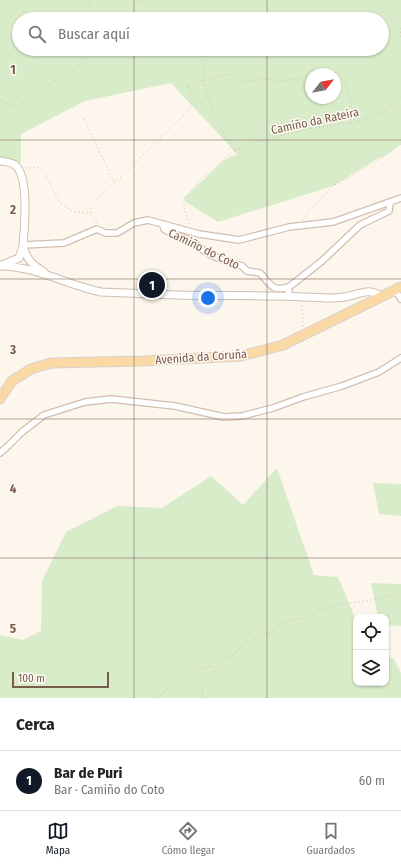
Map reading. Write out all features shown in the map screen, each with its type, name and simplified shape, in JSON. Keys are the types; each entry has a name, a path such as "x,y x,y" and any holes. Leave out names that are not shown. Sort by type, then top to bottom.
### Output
{"main road":[{"name":"Avenida da Coruña","path":"0,399 12,381 31,369 51,363 143,361 240,356 284,345 379,295 398,288"}],"street":[{"path":"0,161 14,164 18,168 24,184 25,201 23,246 22,253 16,263 16,267"},
{"path":"23,246 64,243 98,229 105,233 117,233 134,223 148,220 199,234 239,240 289,227 333,222 401,198"},
{"path":"288,296 289,287 322,261 360,225 389,211 390,203"},
{"name":"Camiño do Coto","path":"163,224 164,229 192,242 209,254 224,261 242,266 247,271 260,273 272,287 280,289 289,287"},
{"path":"23,246 30,263 29,270"},
{"path":"0,266 24,257 50,276"},
{"path":"0,266 29,270 101,292 177,295 301,296 329,298 344,297 371,291 379,295"},
{"path":"398,288 401,299"},
{"path":"356,294 361,296 367,302"},
{"path":"0,453 22,432 44,415 85,402 111,398 175,406 224,417 242,416 274,408 303,397 342,386 379,372 401,358"}],"path":[{"path":"89,12 92,0"},
{"path":"139,0 155,12"},
{"path":"366,0 383,12"},
{"path":"389,18 400,28 401,39"},
{"path":"0,100 10,104 19,105 27,102 42,88 79,66 85,56"},
{"path":"207,56 204,69 204,80 207,94 214,116 234,151"},
{"path":"90,214 91,206 190,109 192,97 187,86 204,80 230,74 238,83 268,79 283,81 305,78"},
{"path":"341,75 357,122"},
{"name":"Camiño da Rateira","path":"190,231 184,207 184,198 200,180 234,151 256,142 308,129 357,122 394,106 401,96"},
{"path":"84,119 114,183"},
{"path":"298,226 311,208 333,186 386,155 401,144"},
{"path":"18,168 38,167 45,174 60,204 72,211 90,214 97,223"},
{"path":"301,296 303,336"},
{"path":"203,698 202,690 213,677 217,666 225,659 234,655 242,645 268,633 281,624 307,617 319,610 334,606 389,597 401,593"},
{"path":"159,698 160,695 197,668 217,666"}],"green space":[{"path":"0,0 401,0 401,144 386,155 375,160 333,186 218,222 186,202 184,198 224,160 237,154 171,83 85,101 21,134 21,163 0,159"},
{"path":"277,468 314,575 338,577 354,614 353,686 389,686 389,656 394,659 401,673 401,698 0,698 0,635 23,640 41,631 42,581 66,532 117,506 162,508 211,476 243,505"},
{"path":"373,483 401,484 401,516 379,514"},
{"path":"371,583 401,584 401,626 389,625 389,614 377,614"}],"place":[{"name":"Bar de Puri","path":"152,285"}]}
